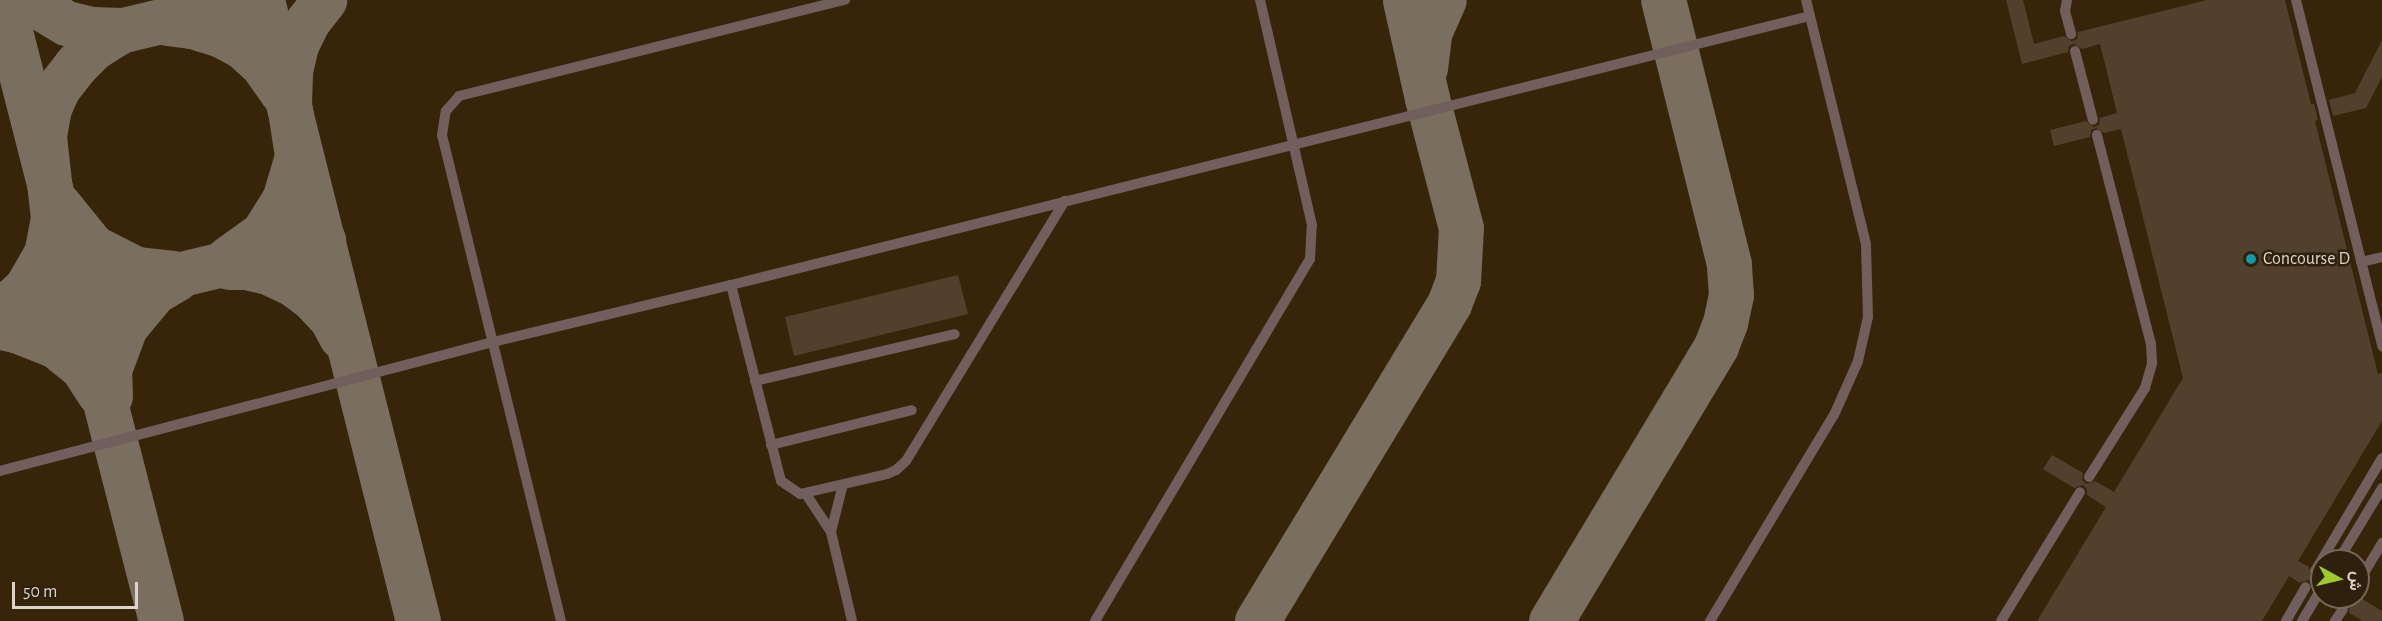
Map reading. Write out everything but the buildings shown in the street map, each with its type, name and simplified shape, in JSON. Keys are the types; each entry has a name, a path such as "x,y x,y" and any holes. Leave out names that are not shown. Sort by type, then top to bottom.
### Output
{"lane":[{"path":"561,621 442,135 443,118 459,96 845,0"},
{"path":"1095,621 1306,270 1313,236 1296,145 1260,0"},
{"path":"1710,621 1834,416 1858,361 1866,325 1869,286 1866,244 1806,0"},
{"path":"2067,0 2065,12 2071,34"},
{"path":"2296,0 2382,346"},
{"path":"0,471 493,342 731,285 1810,16"},
{"path":"2075,51 2093,120"},
{"path":"2089,477 2145,388 2152,363 2151,344 2097,135"},
{"path":"731,285 781,481 795,493 806,494 886,474 896,470 906,460 1065,201"},
{"path":"2361,262 2382,257"},
{"path":"755,381 955,334"},
{"path":"771,445 912,410"},
{"path":"2329,549 2382,458"},
{"path":"831,532 843,484"},
{"path":"2345,549 2382,488"},
{"path":"2001,621 2080,492"},
{"path":"806,494 831,532 852,621"},
{"path":"2370,563 2382,543"},
{"path":"2286,621 2306,587"},
{"path":"2302,621 2310,608"},
{"path":"2335,621 2343,609"}],"shaded area":[{"path":"0,0 2382,0 2382,621 0,621"}],"taxiway":[{"path":"2,0 161,621"},
{"path":"28,0 66,23 92,29 122,30"},
{"path":"94,37 248,0"},
{"path":"262,0 418,621"},
{"path":"227,259 263,233 284,200 297,156 289,103 290,71 296,45 307,22 324,0"},
{"path":"1257,621 1449,304 1458,281 1461,228 1427,98 1405,0"},
{"path":"1425,68 1429,33 1444,0"},
{"path":"1551,621 1716,346 1725,323 1731,295 1729,264 1663,0"},
{"path":"167,23 192,26 219,34 243,47 262,64 282,93"},
{"path":"0,312 26,288 46,254 53,218 44,136 49,108 58,88 76,65 93,48 122,30"},
{"path":"58,204 93,247 136,269 173,273"},
{"path":"48,306 323,240"},
{"path":"229,267 246,267 268,272 292,283 313,299 331,318 341,337"},
{"path":"110,396 109,370 125,327 154,292 177,278"},
{"path":"0,327 16,330 56,346 82,367 99,393"}],"place":[{"name":"Concourse D","path":"2251,259"}]}
